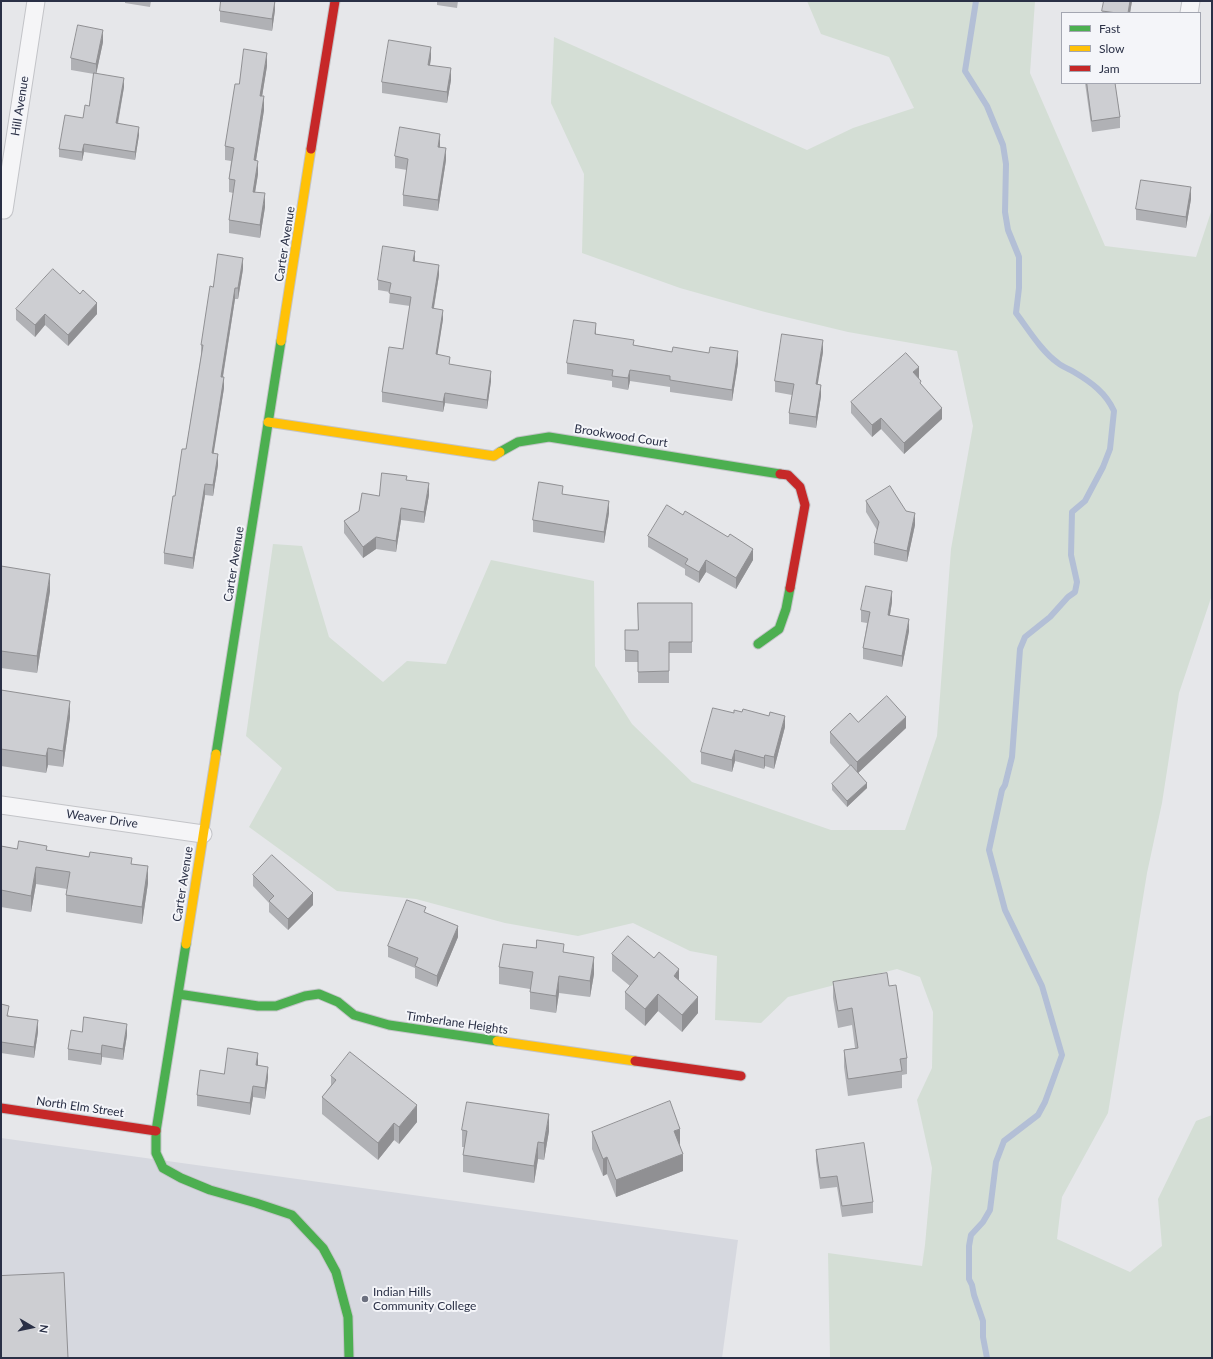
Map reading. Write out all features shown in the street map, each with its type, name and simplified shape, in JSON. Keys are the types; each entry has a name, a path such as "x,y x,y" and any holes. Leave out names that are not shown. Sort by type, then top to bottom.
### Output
{"street":[{"name":"Hill Avenue","path":"4,210 36,1"},
{"name":"Carter Avenue","path":"335,1 156,1131 156,1153 163,1168 181,1178 210,1190 292,1215 323,1248 336,1272 348,1317 349,1358"},
{"path":"1189,12 1191,1"},
{"name":"Brookwood Court","path":"268,422 494,456 518,442 549,437 788,475 800,487 805,505 786,608 779,628 758,644"},
{"name":"Weaver Drive","path":"1,805 203,834"},
{"name":"Timberlane Heights","path":"178,994 258,1006 276,1006 305,996 319,994 338,1002 354,1016 389,1025 741,1076"},
{"name":"North Elm Street","path":"1,1108 156,1131"}],"shaded area":[{"path":"807,1 1035,1 1030,73 1105,246 1196,257 1212,209 1212,595 1179,693 1162,803 1147,873 1108,1113 1062,1197 1057,1239 1130,1272 1162,1246 1158,1199 1196,1121 1212,1115 1212,1358 830,1358 828,1253 922,1266 932,1168 917,1100 932,1068 933,1012 920,977 897,969 788,997 761,1023 715,1020 717,956 690,951 633,923 578,936 505,923 416,899 337,891 249,827 282,768 246,736 273,544 302,546 329,637 383,682 407,661 446,664 491,560 594,581 595,666 632,724 692,782 831,830 905,830 937,736 951,549 973,426 957,351 848,332 765,312 680,288 582,253 584,174 551,103 554,37 807,150 853,128 914,108 889,57 821,34"},
{"name":"Indian Hills Community College","path":"1,1138 738,1240 722,1358 1,1358"}],"building":[{"path":"221,1 275,1 272,19 220,11"},
{"path":"1104,1 1130,1 1128,12 1102,11"},
{"path":"78,25 103,30 96,64 71,58"},
{"path":"389,40 431,47 428,65 451,68 447,92 382,82"},
{"path":"244,49 267,53 260,96 264,96 254,160 258,161 253,192 265,193 260,225 229,220 235,180 229,179 234,148 225,146 235,84 239,84"},
{"path":"94,73 124,78 116,123 139,127 135,152 84,144 82,152 59,149 65,115 83,118 85,105 89,106"},
{"path":"1087,84 1115,84 1120,117 1092,121"},
{"path":"400,127 440,134 438,147 446,148 438,200 403,195 408,159 395,156"},
{"path":"1141,180 1191,187 1186,217 1136,209"},
{"path":"383,246 415,251 413,261 439,265 432,308 443,310 436,354 450,357 449,364 491,371 487,400 445,393 443,402 382,392 389,347 403,349 411,297 389,293 391,283 378,280"},
{"path":"218,254 243,258 238,288 235,288 221,377 224,377 212,453 218,454 213,485 205,484 193,558 164,553 182,449 186,449 203,345 201,345 210,286 213,287"},
{"path":"53,269 80,294 83,290 97,303 68,335 45,314 35,325 16,309"},
{"path":"574,320 596,323 595,334 634,340 633,345 672,352 673,347 709,353 710,347 738,351 732,390 670,380 670,376 630,370 628,378 612,376 613,370 567,363"},
{"path":"782,334 823,340 816,384 821,385 816,417 789,413 794,384 775,381"},
{"path":"906,353 919,367 913,372 921,381 920,383 942,408 904,443 881,418 872,425 851,402"},
{"path":"382,473 407,476 406,480 429,483 424,512 401,508 396,541 376,537 363,547 344,521 359,511 362,493 379,496"},
{"path":"539,482 563,486 562,494 609,501 604,532 533,520"},
{"path":"890,486 906,511 915,513 907,551 874,543 879,522 866,501"},
{"path":"667,505 683,515 685,511 728,537 730,534 753,549 736,578 706,560 699,572 685,564 688,559 648,536"},
{"path":"1,566 50,574 37,656 1,651"},
{"path":"866,586 892,591 888,615 909,619 902,656 863,648 870,612 861,610"},
{"path":"638,603 692,603 692,642 669,642 669,671 638,672 638,651 625,650 625,630 638,630"},
{"path":"1,690 70,701 63,751 48,748 46,756 1,749"},
{"path":"887,696 906,717 857,762 830,732 850,713 858,722"},
{"path":"713,708 734,713 734,710 742,712 743,709 769,716 770,712 785,716 774,757 765,755 764,758 735,750 732,760 701,752"},
{"path":"851,765 867,783 847,801 832,784"},
{"path":"19,841 47,846 46,850 89,857 90,852 132,858 131,864 148,866 142,907 66,895 70,872 36,867 31,896 1,890 1,846 17,849"},
{"path":"272,855 313,893 288,919 269,901 274,896 253,875"},
{"path":"407,900 426,907 424,912 458,926 437,976 415,966 418,958 388,946"},
{"path":"628,936 654,958 659,952 679,969 674,976 698,997 682,1015 658,994 645,1009 625,992 638,976 612,954"},
{"path":"537,940 564,944 563,952 594,957 590,981 559,976 556,996 530,992 533,972 499,967 503,944 536,948"},
{"path":"887,973 889,986 896,985 907,1058 900,1059 902,1071 848,1079 844,1050 858,1048 852,1008 838,1011 833,982"},
{"path":"1,1004 9,1006 7,1016 38,1020 34,1047 1,1042"},
{"path":"84,1017 127,1024 123,1049 102,1045 101,1054 68,1049 71,1030 82,1032"},
{"path":"228,1048 258,1053 256,1065 268,1067 265,1088 253,1086 250,1103 197,1095 200,1070 224,1074"},
{"path":"350,1052 417,1105 399,1127 394,1123 378,1143 322,1097 336,1080 331,1076"},
{"path":"670,1101 680,1129 674,1131 683,1154 616,1180 607,1157 603,1159 592,1132"},
{"path":"467,1102 549,1114 544,1143 538,1142 534,1166 463,1155 467,1131 462,1130"},
{"path":"864,1143 873,1202 842,1206 837,1176 820,1178 816,1150"},
{"path":"64,1273 68,1358 1,1358 1,1276"}],"waterway":[{"path":"976,1 965,71 987,106 1003,145 1006,164 1005,212 1008,230 1019,257 1019,288 1016,313 1046,353 1097,388 1107,399 1114,411 1110,449 1103,467 1085,501 1072,512 1071,555 1077,582 1075,592 1068,597 1050,617 1025,637 1020,649 1012,757 1005,785 1002,790 989,850 1005,910 1042,986 1062,1055 1045,1102 1038,1115 1004,1141 996,1162 990,1210 983,1222 971,1235 969,1246 969,1279 983,1321 983,1337 987,1358"}],"traffic: fast":[{"path":"216,754 281,341"},
{"path":"500,452 518,442 549,437 780,474"},
{"path":"758,644 779,629 786,609 790,588"},
{"path":"186,944 156,1131 156,1153 163,1168 181,1178 210,1190 292,1215 323,1248 336,1272 348,1317 349,1358"},
{"path":"178,994 258,1006 276,1006 305,996 319,994 338,1002 354,1015 389,1025 497,1041"}],"traffic: slow":[{"path":"281,341 311,149"},
{"path":"268,422 494,456 500,452"},
{"path":"186,944 216,754"},
{"path":"497,1041 635,1061"}],"traffic: jam":[{"path":"311,149 335,1"},
{"path":"780,474 788,475 800,487 805,505 790,588"},
{"path":"635,1061 741,1076"},
{"path":"1,1108 156,1131"}],"place":[{"name":"Indian Hills Community College","path":"365,1299"}]}
